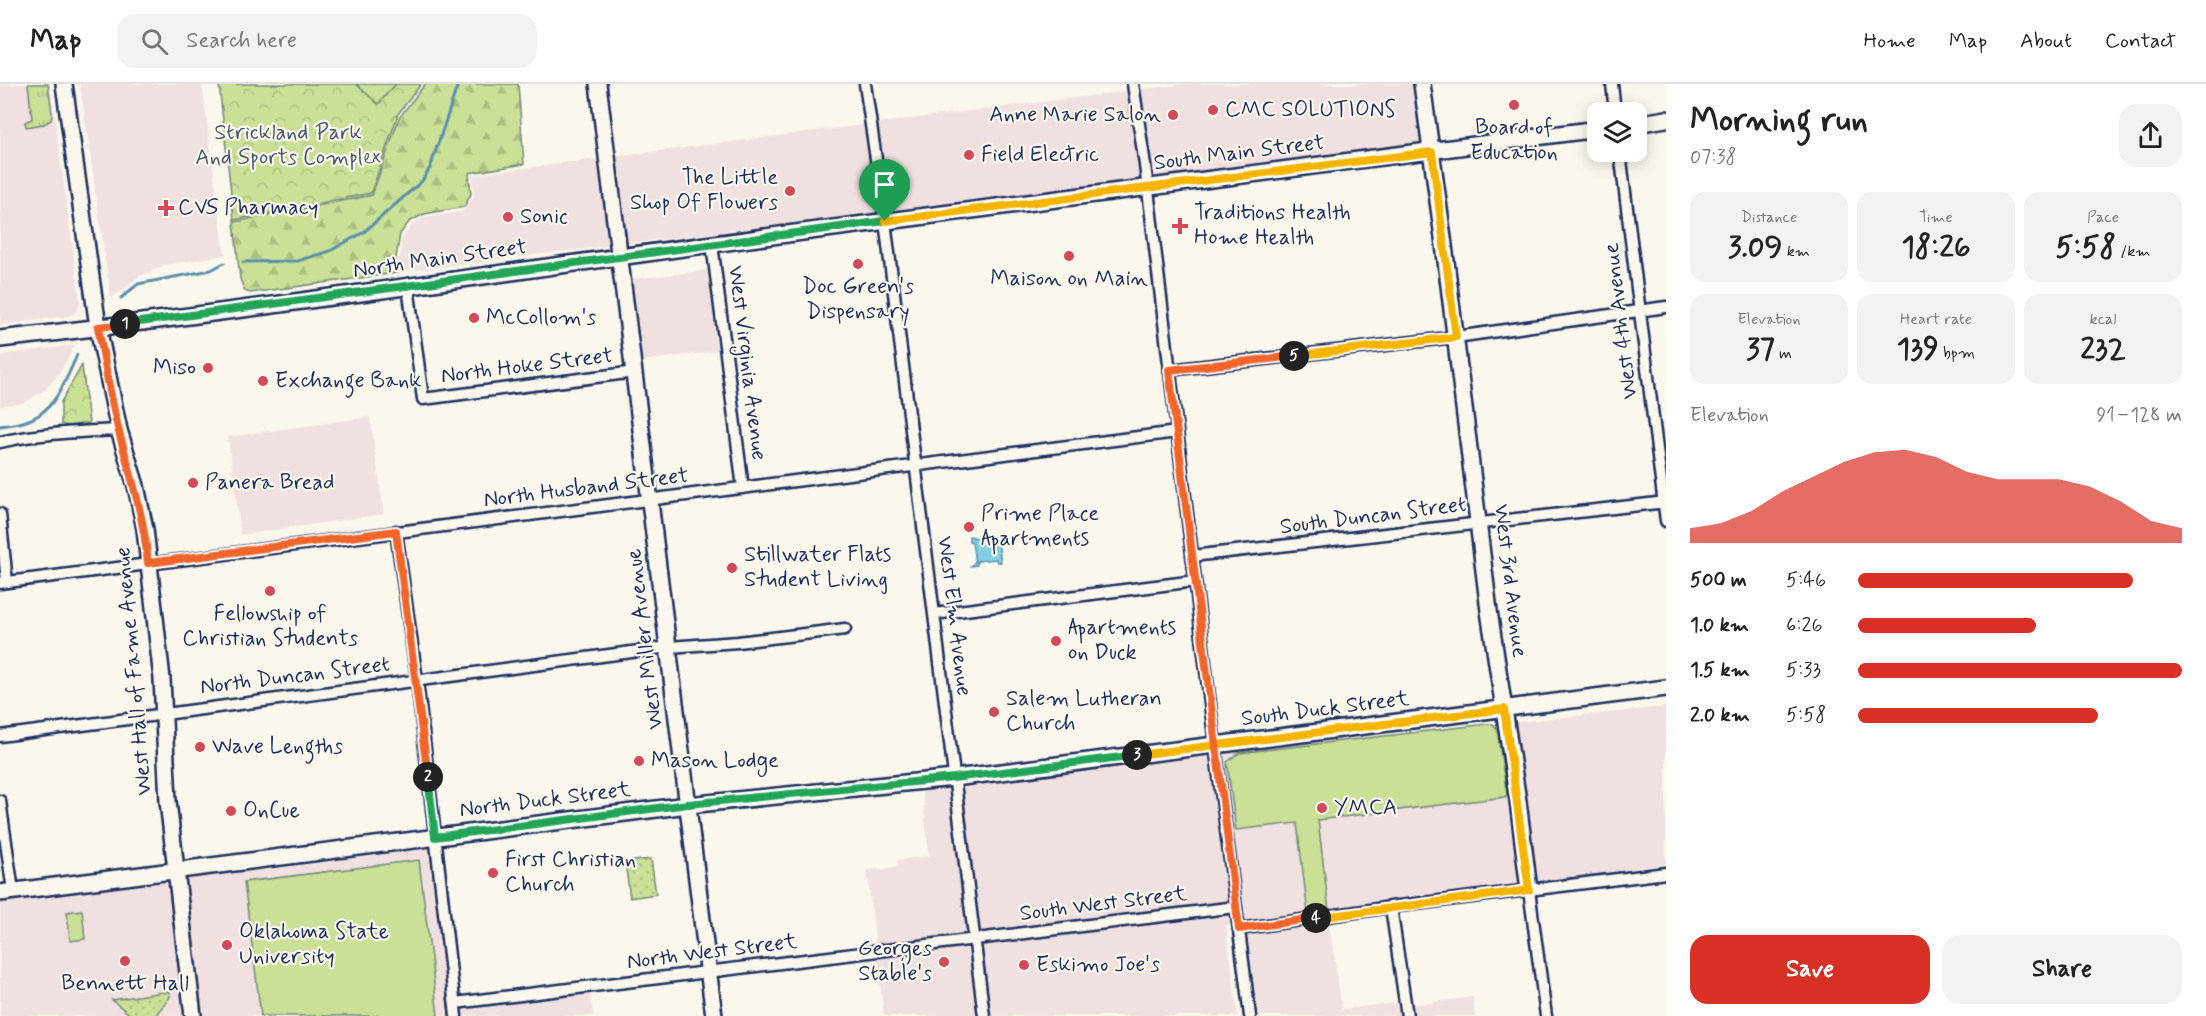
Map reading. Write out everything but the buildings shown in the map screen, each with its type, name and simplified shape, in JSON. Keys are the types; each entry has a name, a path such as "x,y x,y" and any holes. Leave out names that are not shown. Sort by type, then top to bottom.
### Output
{"main road":[{"name":"West Hall of Fame Avenue","path":"64,84 98,327 119,430 145,529 162,679 168,801 193,1016"},
{"name":"West Miller Avenue","path":"598,84 714,1016"},
{"name":"West 3rd Avenue","path":"1422,84 1480,524 1489,611 1529,890"},
{"path":"1647,123 1666,120"},
{"name":"South Main Street","path":"885,221 1587,131"},
{"name":"North Main Street","path":"0,339 885,221"},
{"name":"South Duck Street","path":"954,778 1666,688"},
{"name":"North Duck Street","path":"7,892 688,804 954,778"}],"street":[{"name":"West Elm Avenue","path":"865,84 885,221 984,1016"},
{"path":"1133,84 1250,1016"},
{"path":"1612,84 1614,102"},
{"name":"West 4th Avenue","path":"1621,162 1666,521"},
{"name":"West Virginia Avenue","path":"712,244 743,488"},
{"name":"North Hoke Street","path":"408,286 423,399 635,372"},
{"path":"1169,370 1456,337 1666,308"},
{"path":"0,442 54,432 119,430"},
{"name":"North Husband Street","path":"4,583 1177,432"},
{"name":"South Duncan Street","path":"1192,556 1665,502"},
{"path":"0,514 4,583"},
{"path":"396,531 417,680 456,1016"},
{"path":"934,614 1195,581"},
{"name":"North Duncan Street","path":"0,736 669,647 716,644 845,628"},
{"path":"0,801 7,892"},
{"path":"1239,929 1391,907 1666,873"},
{"name":"West 3rd Avenue","path":"1529,890 1545,1016"},
{"name":"South West Street","path":"974,940 1236,907"},
{"path":"1391,907 1407,1016"},
{"name":"North West Street","path":"455,1003 974,940"}],"shaded area":[{"path":"0,84 50,84 80,300 77,312 69,316 0,325"},
{"path":"80,84 202,84 225,255 165,265 138,277 111,299"},
{"path":"1184,84 1422,84 1429,143 399,272 401,240 411,226 424,217 462,212 474,197 472,175"},
{"path":"708,270 717,351 643,361 633,279"},
{"path":"75,345 61,371 46,389 24,403 0,406 0,355"},
{"path":"370,417 384,514 241,535 228,437"},
{"path":"1666,707 1666,864 1226,925 1238,1016 884,1016 867,870 898,867 898,860 929,856 921,781"},
{"name":"Oklahoma State University","path":"444,847 461,1003 589,987 593,1016 0,1016 0,903"},
{"path":"1328,917 1342,1009 1403,1002 1405,1016 1249,1016 1239,930"},
{"path":"1473,997 1475,1016 1412,1016 1411,1005"}],"green space":[{"path":"28,84 48,84 52,114 51,120 44,124 26,127 25,122 32,119"},
{"name":"Strickland Park And Sports Complex","path":"219,84 421,84 398,114 371,193 234,220"},
{"path":"356,84 396,84 378,104"},
{"path":"425,84 518,84 524,164 469,173 471,194 464,207 424,214 409,222 400,234 395,264 396,273 250,293 245,291 240,279 234,222 372,195 399,118"},
{"path":"82,365 89,423 68,426 61,424 61,402"},
{"name":"YMCA","path":"1493,724 1497,729 1507,794 1505,797 1318,820 1329,911 1308,914 1297,823 1236,830 1227,762 1239,753"},
{"path":"651,859 656,894 630,898 625,862"},
{"path":"419,860 438,1016 261,1016 244,882"},
{"path":"82,910 85,939 70,941 67,912"},
{"path":"169,991 170,997 155,1016 132,1016 112,1000"}],"water":[{"path":"969,536 982,539 997,536 1001,562 997,562 996,559 977,561 977,565 971,566 975,562"}],"waterway":[{"path":"243,262 297,261 330,251 364,232 422,181 430,168 458,84"},
{"path":"121,298 138,284 211,270 224,263"},
{"path":"0,426 23,422 43,412 57,396 77,355"}],"place":[{"name":"Board of Education","path":"1514,105"},
{"name":"CMC SOLUTIONS","path":"1213,110"},
{"name":"Anne Marie Salon","path":"1173,115"},
{"name":"Field Electric","path":"969,155"},
{"name":"The Little Shop Of Flowers","path":"790,191"},
{"name":"CVS Pharmacy","path":"166,208"},
{"name":"Sonic","path":"508,217"},
{"name":"Traditions Health Home Health","path":"1180,226"},
{"name":"Maison on Main","path":"1069,256"},
{"name":"Doc Green's Dispensary","path":"858,264"},
{"name":"McCollom's","path":"474,318"},
{"name":"Miso","path":"208,368"},
{"name":"Exchange Bank","path":"263,381"},
{"name":"Panera Bread","path":"193,483"},
{"name":"Prime Place Apartments","path":"969,527"},
{"name":"Stillwater Flats Student Living","path":"732,568"},
{"name":"Fellowship of Christian Students","path":"270,591"},
{"name":"Apartments on Duck","path":"1056,641"},
{"name":"Salem Lutheran Church","path":"994,712"},
{"name":"Wave Lengths","path":"200,747"},
{"name":"Mason Lodge","path":"639,761"},
{"name":"YMCA","path":"1322,808"},
{"name":"OnCue","path":"231,811"},
{"name":"First Christian Church","path":"493,873"},
{"name":"Oklahoma State University","path":"227,945"},
{"name":"Bennett Hall","path":"125,961"},
{"name":"Georges Stable's","path":"944,962"},
{"name":"Eskimo Joe's","path":"1024,965"}],"route":[{"path":"885,221 98,327 119,430 145,529 148,563 396,531 417,680 435,837 688,804 954,778 1215,745 1504,709 1529,890 1239,929 1215,745 1169,370 1456,337 1432,152 885,221"}]}
